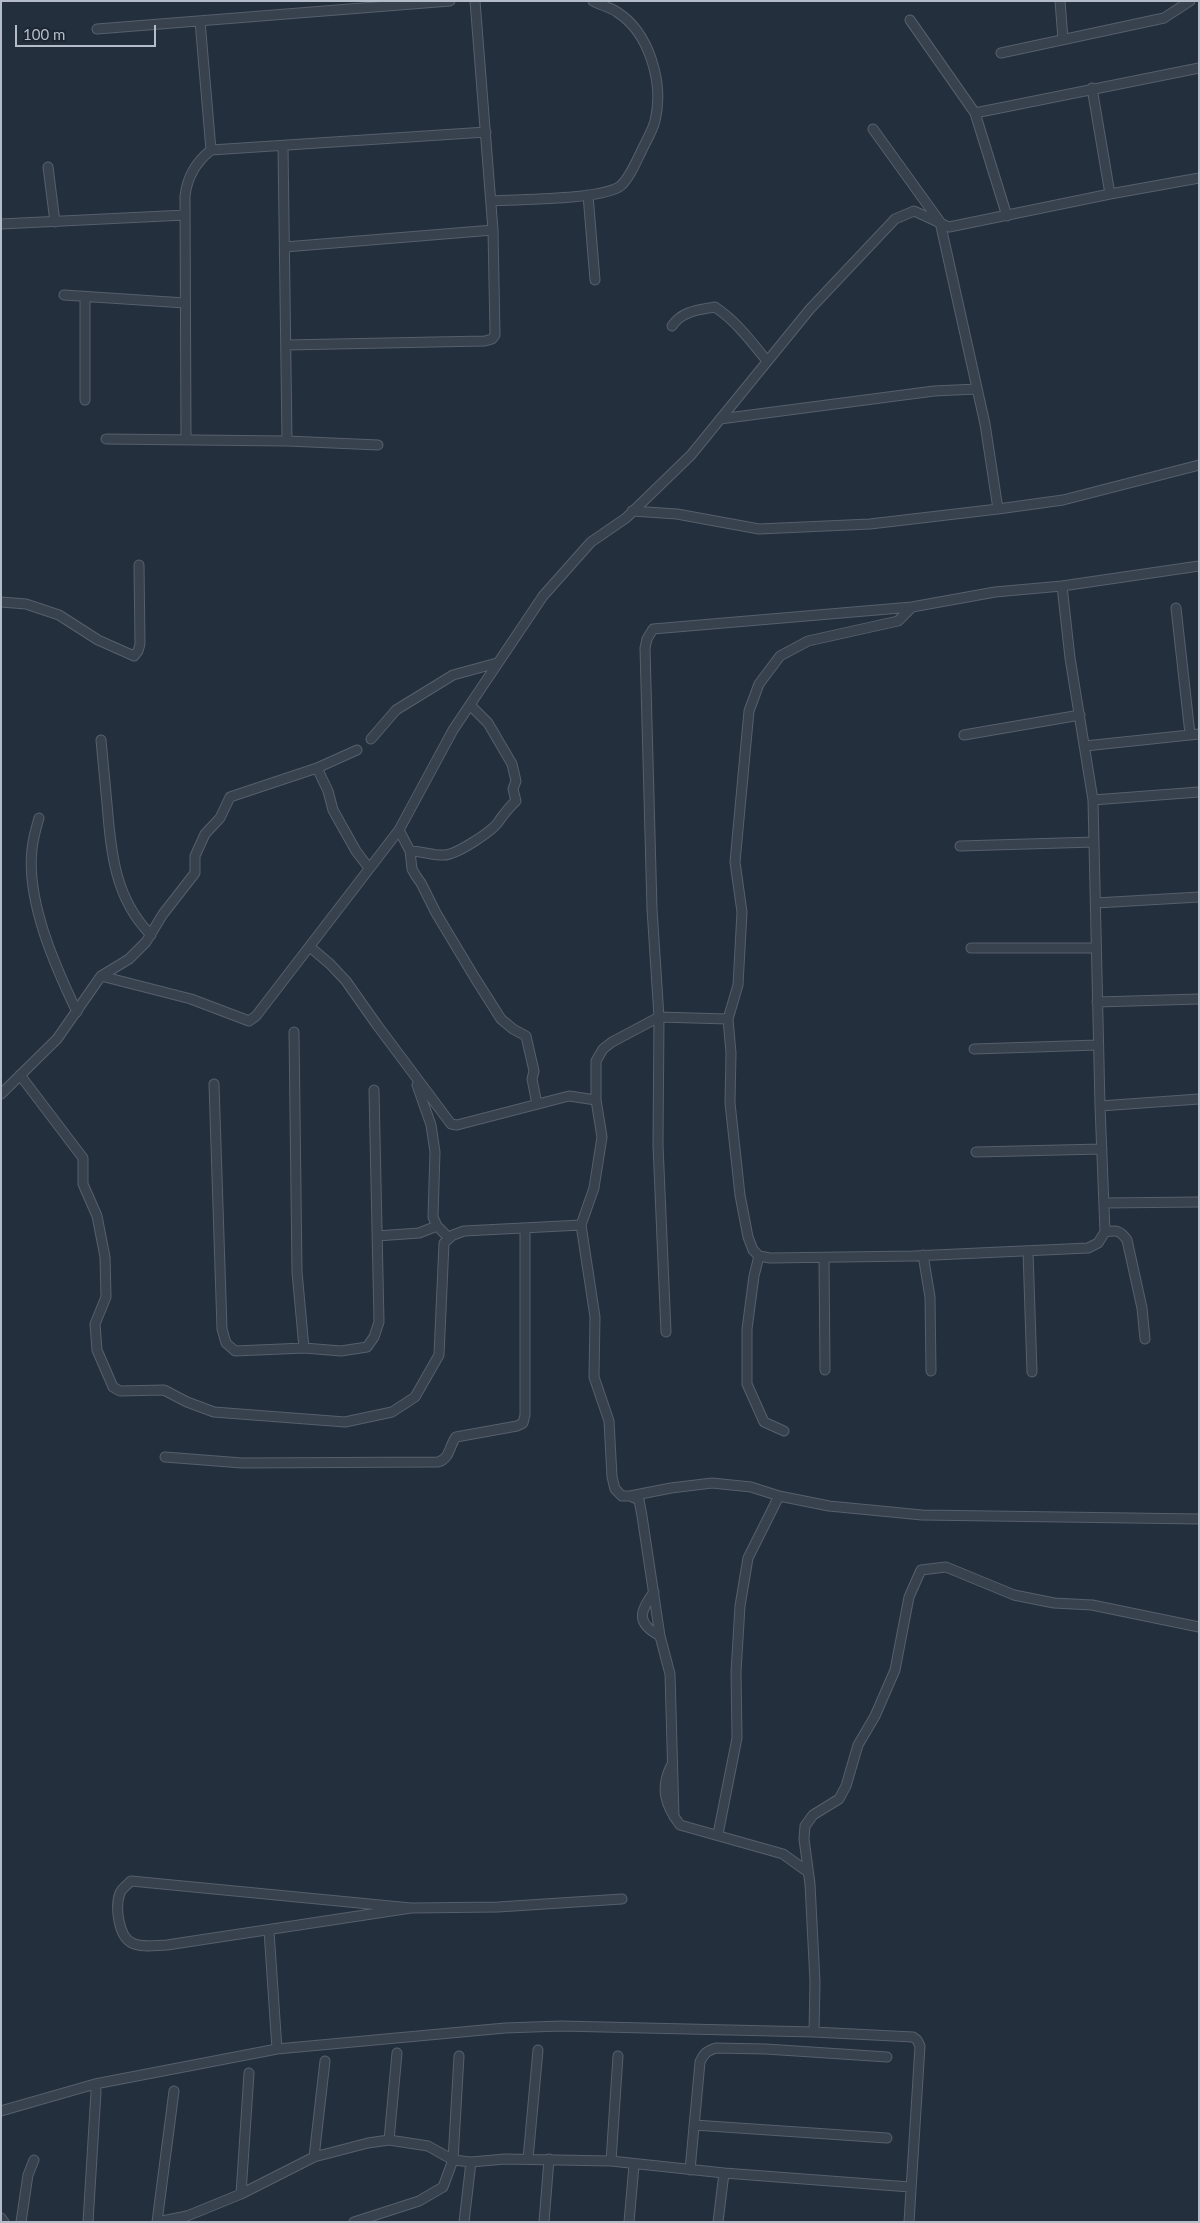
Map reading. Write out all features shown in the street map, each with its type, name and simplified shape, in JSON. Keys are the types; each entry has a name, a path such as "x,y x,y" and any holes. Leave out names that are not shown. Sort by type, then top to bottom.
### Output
{"street":[{"path":"97,29 450,1"},
{"path":"286,345 485,341 492,339 496,328 493,230 475,1"},
{"path":"491,201 588,195 611,190 621,185 651,133 656,119 657,96 655,74 650,54 644,41 633,26 617,12 593,1"},
{"path":"1060,1 1063,39"},
{"path":"1001,53 1164,18 1190,1"},
{"path":"910,20 975,113 1007,216"},
{"path":"200,21 211,150"},
{"path":"975,113 1199,68"},
{"path":"1092,88 1110,194"},
{"path":"873,129 940,222 985,424 998,509"},
{"path":"186,440 186,188 201,158 211,150 486,132"},
{"path":"283,146 287,441"},
{"path":"48,167 55,222"},
{"path":"102,976 191,999 249,1021 256,1016 399,830 453,730 543,596 591,542 626,518 691,454 766,361 849,266 895,219 914,211 949,226 1199,178"},
{"path":"588,195 595,280"},
{"path":"1,224 185,215"},
{"path":"285,247 493,230"},
{"path":"64,295 185,303"},
{"path":"85,297 85,400"},
{"path":"672,326 678,317 715,307 727,315 746,334 766,361"},
{"path":"720,419 934,391 977,389"},
{"path":"106,439 287,441 378,445"},
{"path":"632,511 677,514 759,529 870,524 1063,500 1199,465"},
{"path":"1,602 26,604 59,615 98,640 134,656 140,644 139,565"},
{"path":"666,1332 658,1145 658,1017 652,909 645,648 647,639 653,629 912,607 995,592 1062,586 1199,566"},
{"path":"912,607 898,621 808,642 780,656 759,684 749,711 735,862 742,912 741,961 738,985 728,1019 731,1053 730,1103 740,1195 748,1237 753,1250 759,1256 824,1258 1028,1252 1088,1248 1098,1243 1105,1232 1098,1045 1093,800 1065,625 1062,586"},
{"path":"1085,746 1194,734 1176,608"},
{"path":"370,739 396,710 453,675 497,663"},
{"path":"410,850 441,856 462,850 499,822 505,811 516,801 513,789 516,781 512,764 488,723 470,705"},
{"path":"964,735 1080,715"},
{"path":"101,740 112,857 128,904 137,921 151,935"},
{"path":"1,1094 57,1039 102,976 129,958 151,935 163,914 195,873 194,856 205,834 220,818 230,797 317,768 357,750"},
{"path":"317,768 328,791 333,810 356,851 369,868"},
{"path":"1093,800 1199,792"},
{"path":"38,818 32,850 32,883 48,942 77,1012"},
{"path":"399,830 410,850 412,868 475,978 501,1018 512,1029 526,1036 534,1070 532,1079 537,1104"},
{"path":"960,846 1094,842"},
{"path":"1096,903 1199,897"},
{"path":"310,947 346,981 376,1025 450,1124 457,1125 502,1115 569,1096 596,1100"},
{"path":"971,948 1096,948"},
{"path":"1097,1002 1199,998"},
{"path":"728,1019 658,1017 612,1042 603,1049 596,1061 596,1100 602,1137 594,1188 580,1225 595,1317 594,1377 609,1421 612,1477 615,1489 622,1496 630,1496 670,1488 712,1483 751,1487 779,1496 829,1506 922,1515 1199,1519"},
{"path":"294,1032 297,1272 304,1348"},
{"path":"974,1049 1098,1045"},
{"path":"410,1068 431,1125 435,1152 432,1205 437,1226 449,1238"},
{"path":"20,1075 83,1158 83,1184 97,1216 105,1257 106,1297 95,1324 97,1350 113,1388 120,1391 164,1390 187,1402 214,1412 289,1418 345,1422 392,1412 415,1396 438,1355 444,1243 449,1238 464,1231 580,1225"},
{"path":"214,1084 222,1329 226,1343 236,1351 304,1348 341,1351 367,1347 374,1337 378,1322 374,1090"},
{"path":"1100,1106 1199,1099"},
{"path":"976,1152 1102,1149"},
{"path":"1104,1203 1199,1202"},
{"path":"377,1236 419,1233 437,1226"},
{"path":"165,1457 249,1463 438,1462 443,1461 447,1456 451,1443 456,1437 517,1426 523,1423 525,1415 525,1228"},
{"path":"1105,1232 1115,1230 1122,1233 1127,1240 1140,1298 1145,1339"},
{"path":"1028,1252 1032,1372"},
{"path":"923,1254 930,1297 931,1371"},
{"path":"759,1256 754,1276 747,1329 746,1384 764,1422 784,1431"},
{"path":"824,1258 825,1370"},
{"path":"630,1496 639,1500 660,1636 670,1674 674,1817 680,1825 718,1834 782,1854 808,1872"},
{"path":"718,1834 737,1738 736,1672 740,1606 748,1558 779,1496"},
{"path":"814,2032 815,1982 804,1839 805,1826 813,1815 840,1798 846,1786 858,1745 876,1716 894,1670 909,1597 922,1570 946,1567 1014,1595 1054,1603 1092,1605 1199,1627"},
{"path":"654,1592 643,1606 641,1615 650,1631 660,1636"},
{"path":"411,1908 167,1945 140,1945 132,1943 124,1936 119,1925 120,1894 130,1881 157,1882 411,1908 498,1907 622,1899"},
{"path":"269,1931 277,2050"},
{"path":"1,2111 95,2084 277,2050 505,2028 561,2026 814,2032 913,2037 918,2040 920,2046 909,2222"},
{"path":"690,2170 700,2062 704,2053 716,2048 766,2048 887,2057"},
{"path":"528,2159 538,2050"},
{"path":"390,2140 397,2053"},
{"path":"354,2222 375,2218 419,2201 443,2187 453,2160 459,2056"},
{"path":"611,2161 618,2056"},
{"path":"314,2157 325,2061"},
{"path":"240,2194 249,2073"},
{"path":"88,2222 95,2084"},
{"path":"174,2091 157,2222 188,2216 240,2194 314,2157 368,2143 390,2140 428,2146 453,2160 471,2162 528,2159 611,2161 634,2165 724,2173 910,2187"},
{"path":"694,2125 887,2138"},
{"path":"544,2222 550,2159"},
{"path":"20,2222 28,2175 34,2160"},
{"path":"464,2222 471,2162"},
{"path":"629,2222 634,2165"},
{"path":"718,2222 724,2173"},
{"path":"1,2218 4,2222"}]}
